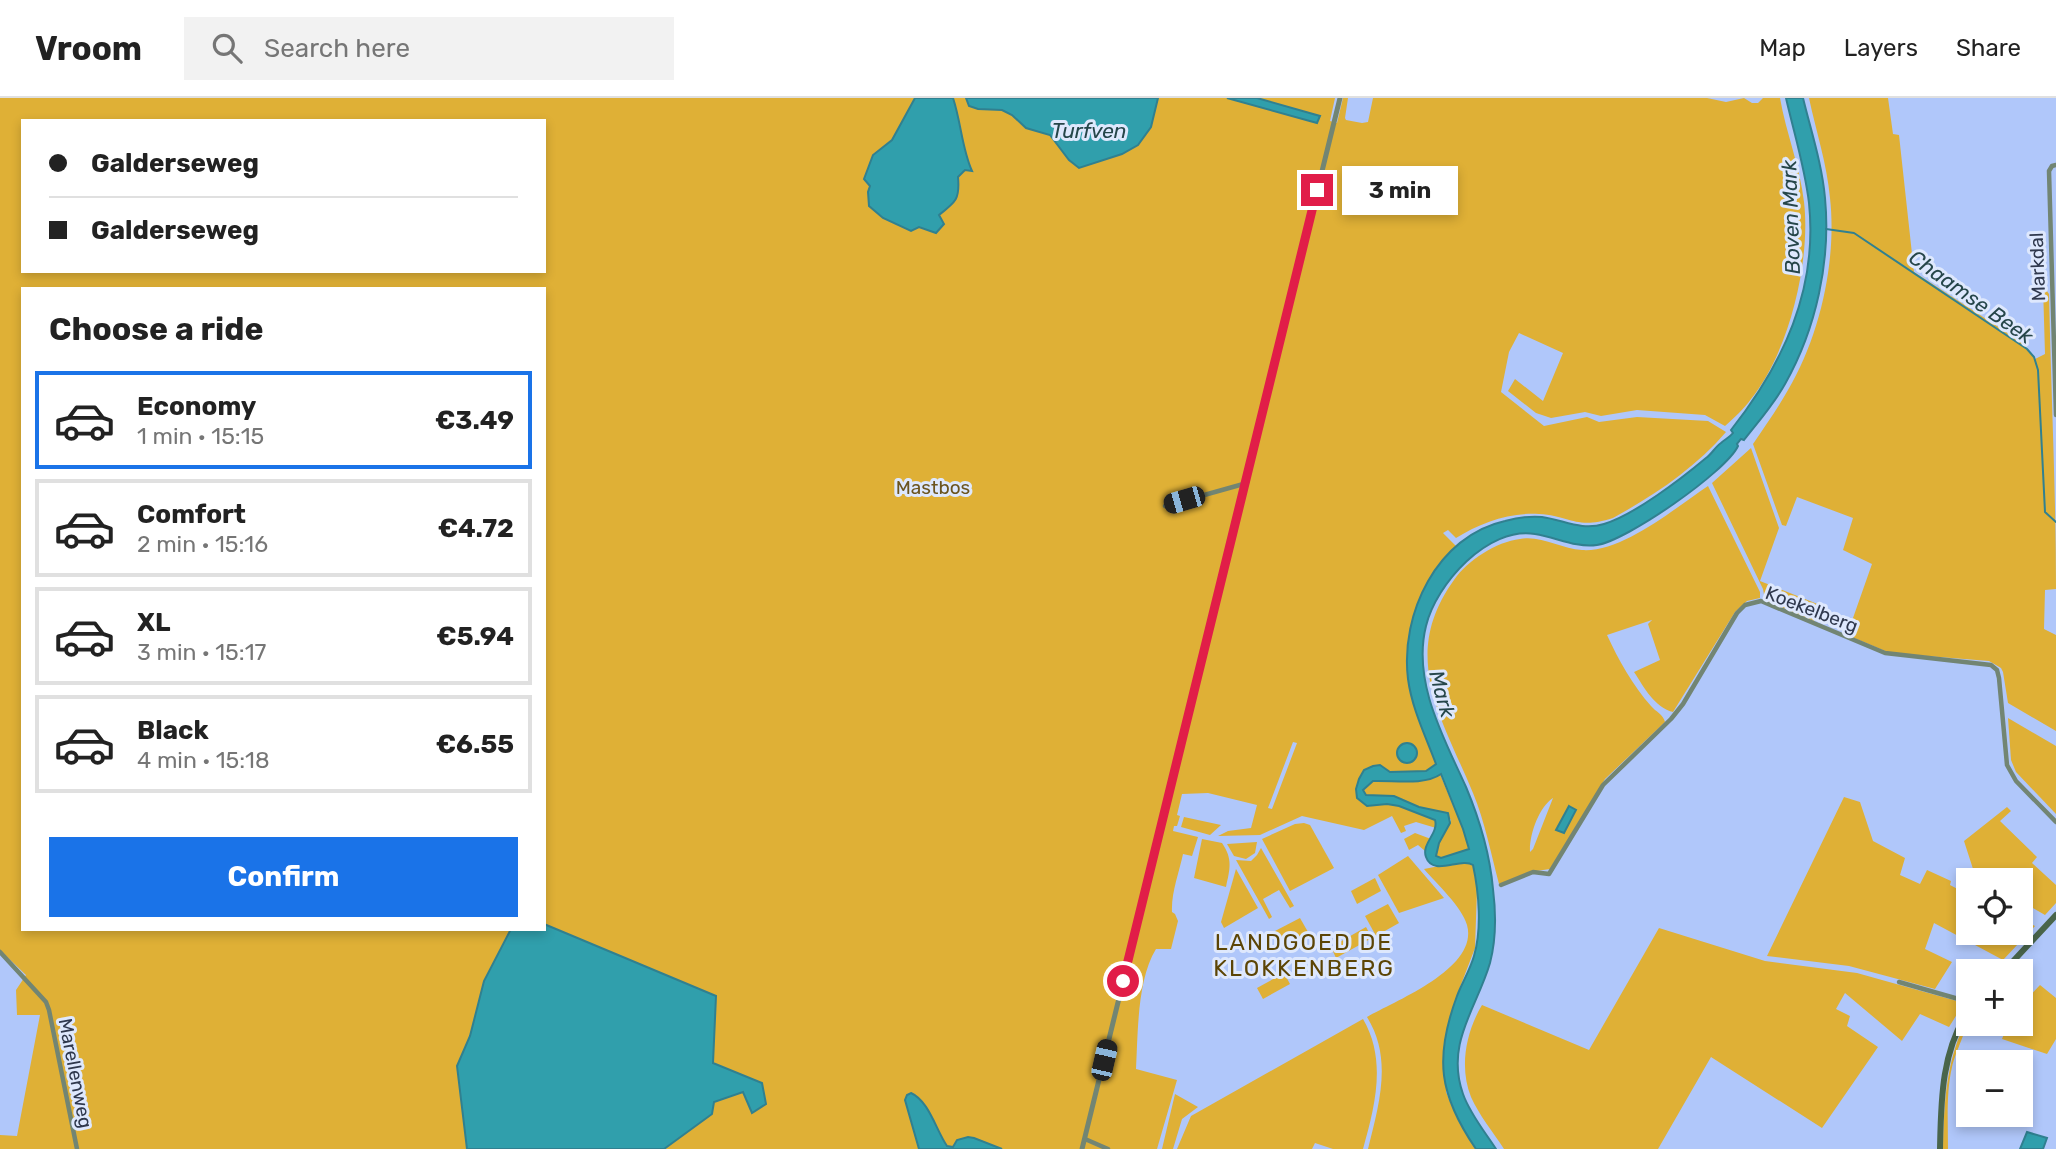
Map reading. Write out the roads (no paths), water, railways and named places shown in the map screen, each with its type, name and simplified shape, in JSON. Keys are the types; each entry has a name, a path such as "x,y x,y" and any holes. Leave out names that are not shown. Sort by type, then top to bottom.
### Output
{"main road":[{"path":"2015,959 2056,915"},
{"path":"1940,1149 1946,1063 1956,1034"}],"street":[{"path":"1082,1149 1340,98"},
{"name":"Markdal","path":"2056,166 2052,166 2049,171 2056,415"},
{"path":"1165,506 1247,484"},
{"name":"Koekelberg","path":"1502,885 1533,872 1549,874 1603,785 1673,717 1737,613 1752,601 1761,601 1885,653 1991,665 1997,670 1999,678 2005,754 2010,773 2056,822"},
{"name":"Marellenweg","path":"0,951 46,1002 77,1149"},
{"path":"1899,982 1956,998"},
{"path":"1085,1139 1108,1149"}],"water":[{"path":"915,98 953,98 972,171 965,170 958,177 957,195 953,203 939,215 944,224 936,233 919,227 911,231 883,218 869,206 870,186 864,179 873,155 892,140"},
{"name":"Turfven","path":"966,98 1158,98 1151,127 1138,145 1122,154 1079,168 1069,160 1050,135 1026,128 1002,110 969,106"},
{"path":"1227,98 1257,98 1320,116 1317,123"},
{"path":"1786,98 1803,98 1824,185 1826,246 1813,318 1796,363 1776,399 1744,440 1741,439 1737,444 1730,458 1715,472 1674,504 1630,532 1611,541 1589,546 1535,534 1517,534 1500,539 1482,549 1452,576 1426,626 1423,668 1432,709 1479,824 1494,898 1494,936 1490,963 1465,1026 1458,1058 1458,1076 1463,1094 1496,1149 1476,1149 1454,1111 1444,1076 1443,1057 1450,1018 1472,961 1478,934 1479,911 1473,865 1462,863 1435,866 1430,863 1425,852 1435,829 1435,820 1399,806 1367,806 1357,798 1356,789 1364,770 1373,766 1380,765 1390,772 1426,771 1436,764 1413,701 1408,679 1407,654 1417,604 1442,560 1460,543 1481,529 1518,518 1542,517 1588,526 1604,524 1643,505 1671,486 1733,433 1731,430 1750,405 1781,352 1802,296 1808,266 1809,203","holes":["1441,774 1469,849 1441,858 1436,856 1439,843 1450,823 1448,813 1419,807 1394,796 1366,795 1363,790 1373,781 1417,781"]},
{"path":"1403,743 1411,743 1417,753 1411,763 1403,763 1397,757 1397,749"},
{"path":"1569,806 1576,810 1564,833 1556,830"},
{"path":"546,925 716,996 713,1063 762,1083 766,1104 752,1113 743,1092 714,1102 712,1114 664,1149 467,1149 457,1066 470,1036 484,981 510,931 546,931"},
{"path":"911,1093 923,1102 947,1146 953,1147 957,1140 968,1137 1002,1149 919,1149 905,1100"},
{"path":"2027,1132 2047,1138 2043,1149 2020,1149"}],"waterway":[{"name":"Chaamse Beek","path":"1826,229 1854,233 2027,349 2034,357 2038,370 2045,512 2056,522"}],"district":[{"name":"LANDGOED DE KLOKKENBERG","path":"1304,955"}],"water label":[{"name":"Boven Mark","path":"1791,217"},
{"name":"Mark","path":"1442,694"}],"park label":[{"name":"Mastbos","path":"933,487"}]}
